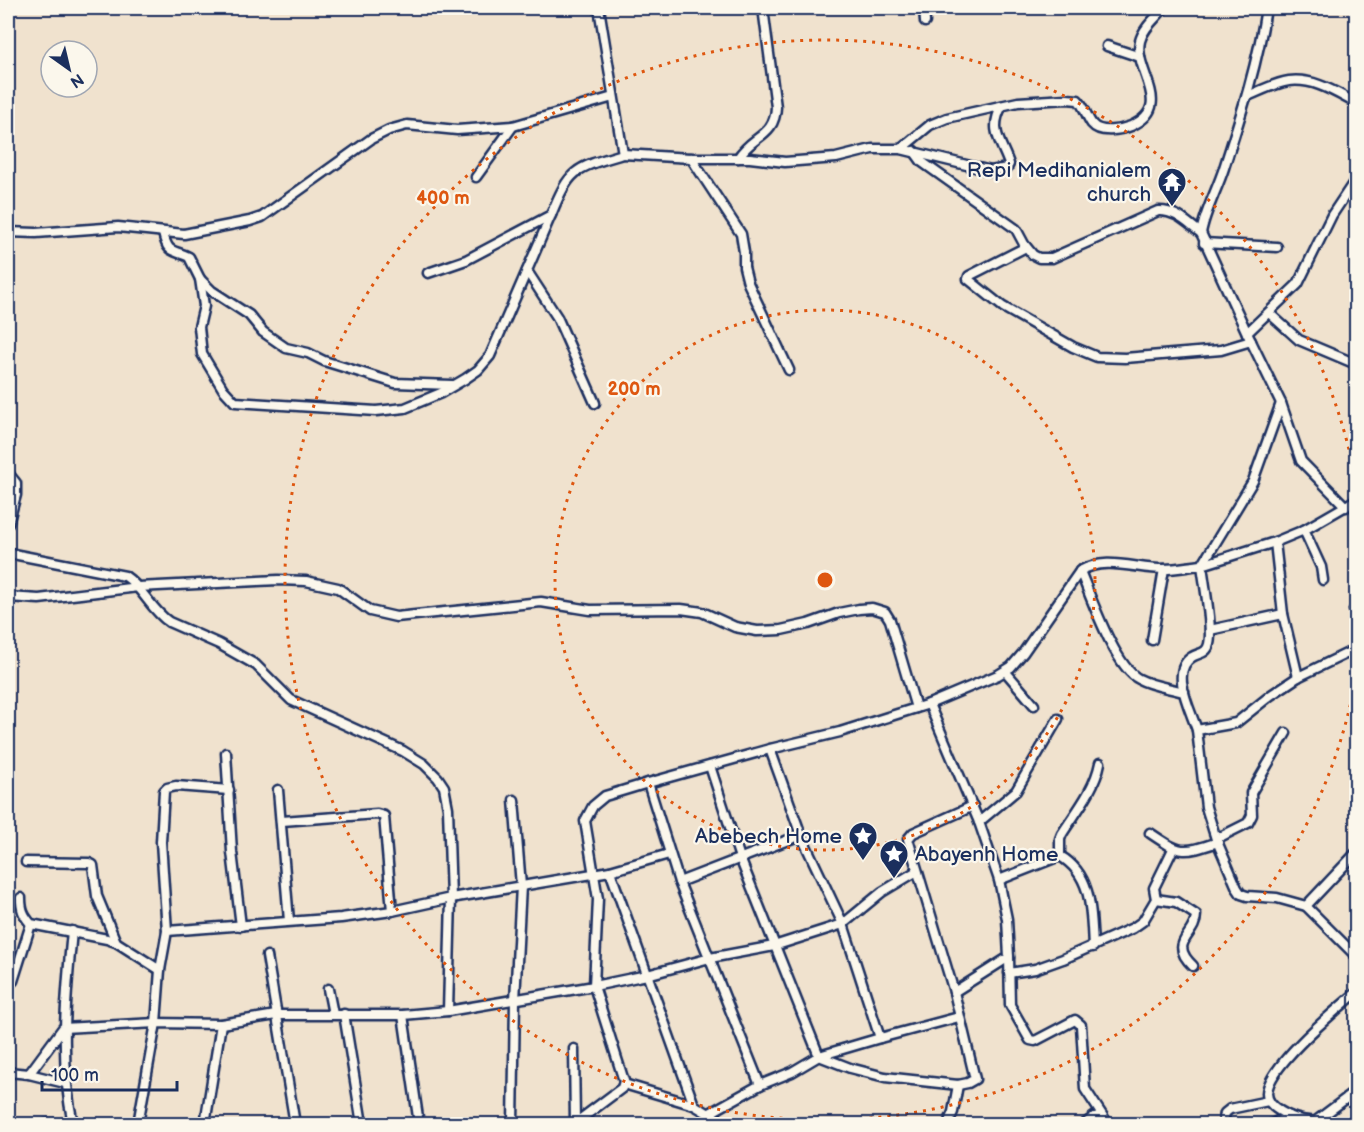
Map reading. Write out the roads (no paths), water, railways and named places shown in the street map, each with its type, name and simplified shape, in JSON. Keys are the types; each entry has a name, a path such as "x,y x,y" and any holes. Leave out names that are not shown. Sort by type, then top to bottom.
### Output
{"street":[{"path":"599,8 622,154"},
{"path":"738,158 744,148 771,127 775,120 776,107 764,8"},
{"path":"924,8 925,22"},
{"path":"901,149 935,123 1018,102 1074,99 1080,102 1096,127 1113,129 1131,126 1151,110 1152,101 1140,57 1139,43 1142,34 1164,8"},
{"path":"1266,8 1248,96 1201,233 1281,403 1301,461 1346,507"},
{"path":"1107,46 1140,57"},
{"path":"1248,96 1290,81 1318,84 1356,103"},
{"path":"8,232 36,233 118,227 184,234 250,221 262,217 371,139 389,130 407,125 457,130 513,126 614,97"},
{"path":"163,233 165,242 171,251 189,257 200,279 204,306 199,327 202,354 223,389 235,402 376,411 405,408 441,393 478,370 489,356 562,187 578,170 622,154 785,162 836,158 872,149 901,149 992,171 1005,169 1008,166 996,133 998,113 1002,106"},
{"path":"476,177 513,126"},
{"path":"914,151 922,162 1016,229 1026,247 1039,258 1052,258 1158,211 1174,213 1201,233"},
{"path":"691,158 741,234 748,283 789,370"},
{"path":"1026,247 969,276 968,279 1003,307 1073,347 1096,357 1221,350 1249,337 1298,284 1332,215 1356,179"},
{"path":"428,273 466,260 551,215"},
{"path":"1204,243 1276,247"},
{"path":"527,271 557,317 595,402"},
{"path":"200,279 224,300 249,315 263,332 286,348 308,352 324,361 395,382 453,385"},
{"path":"1269,313 1299,340 1356,364"},
{"path":"1281,403 1253,482 1202,565 1210,630 1209,644 1204,652 1191,657 1182,669 1181,679 1197,730 1206,807 1237,888 1241,894 1277,898 1306,906 1356,956"},
{"path":"8,473 16,483 16,495 8,524"},
{"path":"624,1084 594,986 598,899 585,821 598,800 648,783 840,732 929,704 998,675 1023,653 1065,589 1080,571 1089,566 1109,563 1164,569 1202,565 1275,542 1304,530 1356,500"},
{"path":"1304,530 1321,567 1323,580"},
{"path":"1275,542 1282,614 1298,677"},
{"path":"8,553 125,576 138,587 162,617 219,644 256,665 291,700 403,751 424,764 438,778 444,788 448,808 451,898 448,1011"},
{"path":"1152,640 1164,569"},
{"path":"1080,571 1115,652 1128,670 1140,680 1184,692"},
{"path":"8,597 39,599 138,587 278,579 306,581 338,588 370,611 396,617 542,602 590,610 681,609 702,612 735,627 756,631 781,630 808,624 839,613 872,609 885,612 890,620 916,708"},
{"path":"1210,630 1282,614"},
{"path":"1197,730 1236,723 1298,677 1356,649"},
{"path":"1005,670 1034,705"},
{"path":"929,704 973,806 999,880 1007,919 1010,1005 1030,1040 1035,1041 1075,1020 1079,1022 1085,1089 1108,1125"},
{"path":"979,822 1016,791 1058,719"},
{"path":"1150,833 1173,849 1190,851 1217,840 1248,823 1252,815 1251,793 1286,733"},
{"path":"770,749 801,835 843,924 880,1038"},
{"path":"226,753 232,852 240,926"},
{"path":"1060,856 1062,834 1093,786 1098,776 1100,763"},
{"path":"710,766 740,858 819,1056 850,1068 885,1077 958,1085 972,1081 975,1076 954,992 909,844 909,836 973,806"},
{"path":"648,783 679,882 760,1085"},
{"path":"138,1125 156,1023 160,970 166,932 161,842 164,791 176,786 229,790"},
{"path":"278,789 289,921"},
{"path":"513,1125 515,1000 521,886 514,800"},
{"path":"282,821 377,814 384,816 392,911"},
{"path":"679,882 801,835"},
{"path":"1009,973 1035,969 1093,947 1139,925 1156,899 1154,888 1173,849"},
{"path":"1306,906 1356,853"},
{"path":"166,932 342,918 392,911 451,898 610,872 669,854"},
{"path":"999,880 1060,856"},
{"path":"1060,856 1074,867 1085,884 1090,903 1093,947"},
{"path":"26,862 89,863 93,865 97,896 116,942"},
{"path":"63,1028 156,1023 222,1024 276,1015 403,1015 448,1011 594,986 710,958 774,946 843,924 882,892 917,871"},
{"path":"610,872 694,1105"},
{"path":"21,898 21,910 31,924 116,942 160,970"},
{"path":"1156,899 1176,902 1196,915 1196,921 1183,939 1182,945 1185,957 1193,966"},
{"path":"13,981 31,924"},
{"path":"46,1125 72,1124 66,1083 63,1028 72,931"},
{"path":"267,956 295,1125"},
{"path":"954,992 1009,957"},
{"path":"328,989 333,1014"},
{"path":"1356,993 1298,1047 1270,1082 1267,1093 1268,1101 1288,1116 1317,1123 1356,1091"},
{"path":"344,1014 362,1125"},
{"path":"403,1015 419,1125"},
{"path":"708,1114 819,1056 959,1017"},
{"path":"205,1125 222,1024"},
{"path":"29,1074 63,1028"},
{"path":"574,1049 574,1124"},
{"path":"8,1072 29,1074 66,1083"},
{"path":"624,1084 694,1105 726,1124"},
{"path":"574,1124 624,1084"},
{"path":"948,1125 958,1085"},
{"path":"1223,1125 1225,1113 1230,1109 1268,1101"},
{"path":"1272,1125 1288,1116"},
{"path":"1085,1125 1094,1117 1102,1117"}],"place":[{"name":"Repi Medihanialem church","path":"1172,208"},
{"name":"Abebech Home","path":"863,862"},
{"name":"Abayenh Home","path":"894,880"}]}
